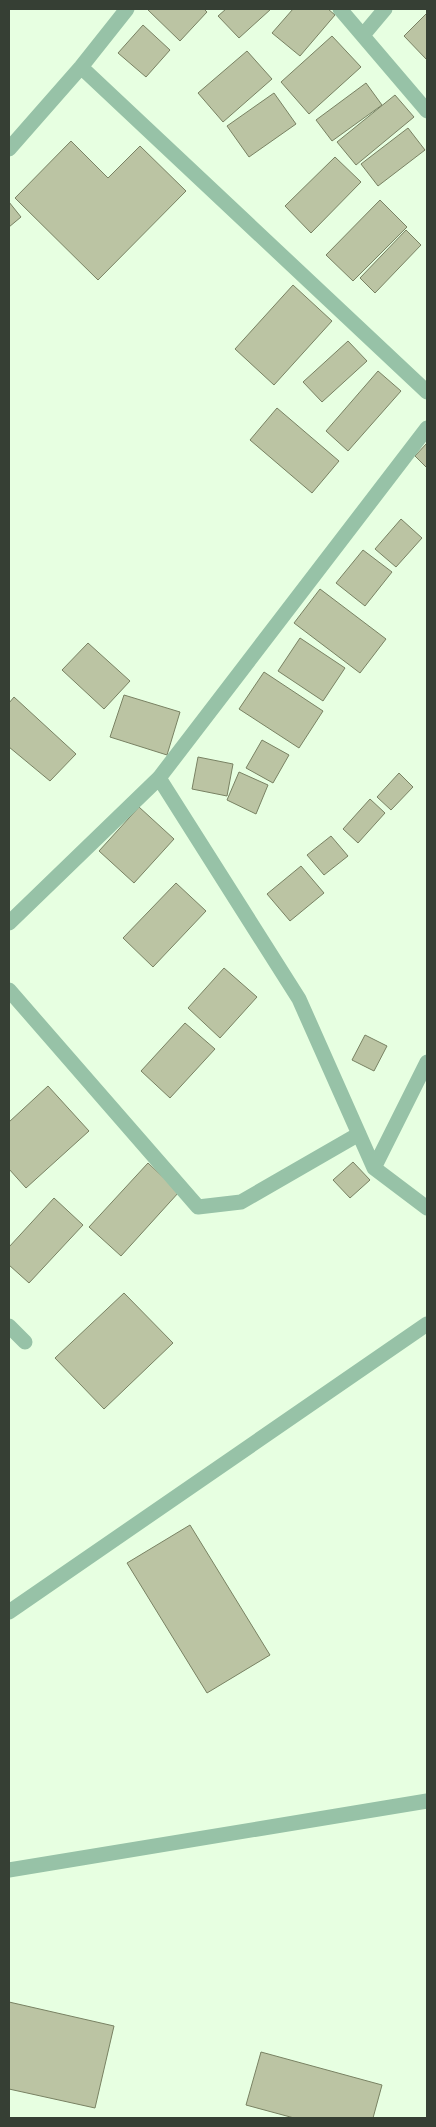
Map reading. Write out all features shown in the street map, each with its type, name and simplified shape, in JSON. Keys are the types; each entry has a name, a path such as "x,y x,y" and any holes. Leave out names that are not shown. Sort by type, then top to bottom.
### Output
{"street":[{"path":"9,149 81,67 127,9"},
{"path":"340,9 364,34 427,110"},
{"path":"364,34 385,9"},
{"path":"81,67 427,392"},
{"path":"9,922 159,778 427,428"},
{"path":"159,778 299,999 374,1168 427,1208"},
{"path":"9,990 198,1207 241,1202 359,1134"},
{"path":"374,1168 427,1062"},
{"path":"9,1612 427,1324"},
{"path":"9,1326 25,1342"},
{"path":"9,1870 427,1801"}],"building":[{"path":"147,9 204,9 207,12 180,41"},
{"path":"226,9 271,9 239,38 218,16"},
{"path":"293,9 328,9 335,15 300,56 272,33"},
{"path":"427,13 427,60 404,36"},
{"path":"143,25 170,50 146,77 118,53"},
{"path":"332,36 361,67 309,114 281,82"},
{"path":"247,51 272,79 223,122 198,93"},
{"path":"366,83 382,105 332,141 316,120"},
{"path":"274,93 296,124 249,157 227,126"},
{"path":"395,95 414,117 356,165 337,142"},
{"path":"408,128 425,150 378,186 361,164"},
{"path":"71,141 108,178 140,146 186,191 98,280 15,198"},
{"path":"335,157 361,182 311,233 285,206"},
{"path":"380,200 407,227 353,281 326,255"},
{"path":"9,202 21,217 9,227"},
{"path":"406,230 421,245 375,293 360,278"},
{"path":"293,285 332,321 274,385 235,349"},
{"path":"348,341 367,361 322,402 303,382"},
{"path":"378,371 401,391 348,451 326,431"},
{"path":"277,408 339,461 312,493 250,440"},
{"path":"427,443 427,468 415,456"},
{"path":"401,519 422,538 396,567 375,549"},
{"path":"363,550 392,572 365,606 336,583"},
{"path":"320,589 386,639 360,673 294,623"},
{"path":"300,638 345,668 323,701 278,671"},
{"path":"88,643 130,681 104,709 62,670"},
{"path":"264,672 323,711 299,748 239,709"},
{"path":"124,695 180,712 167,755 110,737"},
{"path":"14,697 76,754 50,781 9,747 9,703"},
{"path":"262,740 289,755 273,783 246,768"},
{"path":"198,757 233,764 227,796 192,789"},
{"path":"239,772 268,785 256,814 227,800"},
{"path":"399,773 413,787 391,810 377,797"},
{"path":"370,799 385,813 358,843 343,829"},
{"path":"139,807 174,839 134,883 99,851"},
{"path":"331,836 348,856 324,875 307,855"},
{"path":"301,866 324,893 290,921 267,894"},
{"path":"176,883 206,911 153,967 123,938"},
{"path":"224,968 257,997 220,1038 188,1008"},
{"path":"185,1023 215,1049 170,1098 141,1071"},
{"path":"365,1035 387,1046 374,1071 352,1060"},
{"path":"48,1086 89,1131 26,1188 9,1169 9,1122"},
{"path":"353,1162 370,1180 350,1198 333,1180"},
{"path":"148,1163 179,1192 121,1256 89,1227"},
{"path":"54,1198 83,1225 29,1283 9,1265 9,1247"},
{"path":"124,1293 173,1343 104,1409 55,1358"},
{"path":"190,1525 270,1655 207,1693 127,1563"},
{"path":"9,2002 114,2026 95,2108 9,2089"},
{"path":"261,2052 382,2085 373,2118 294,2118 246,2105"}]}
